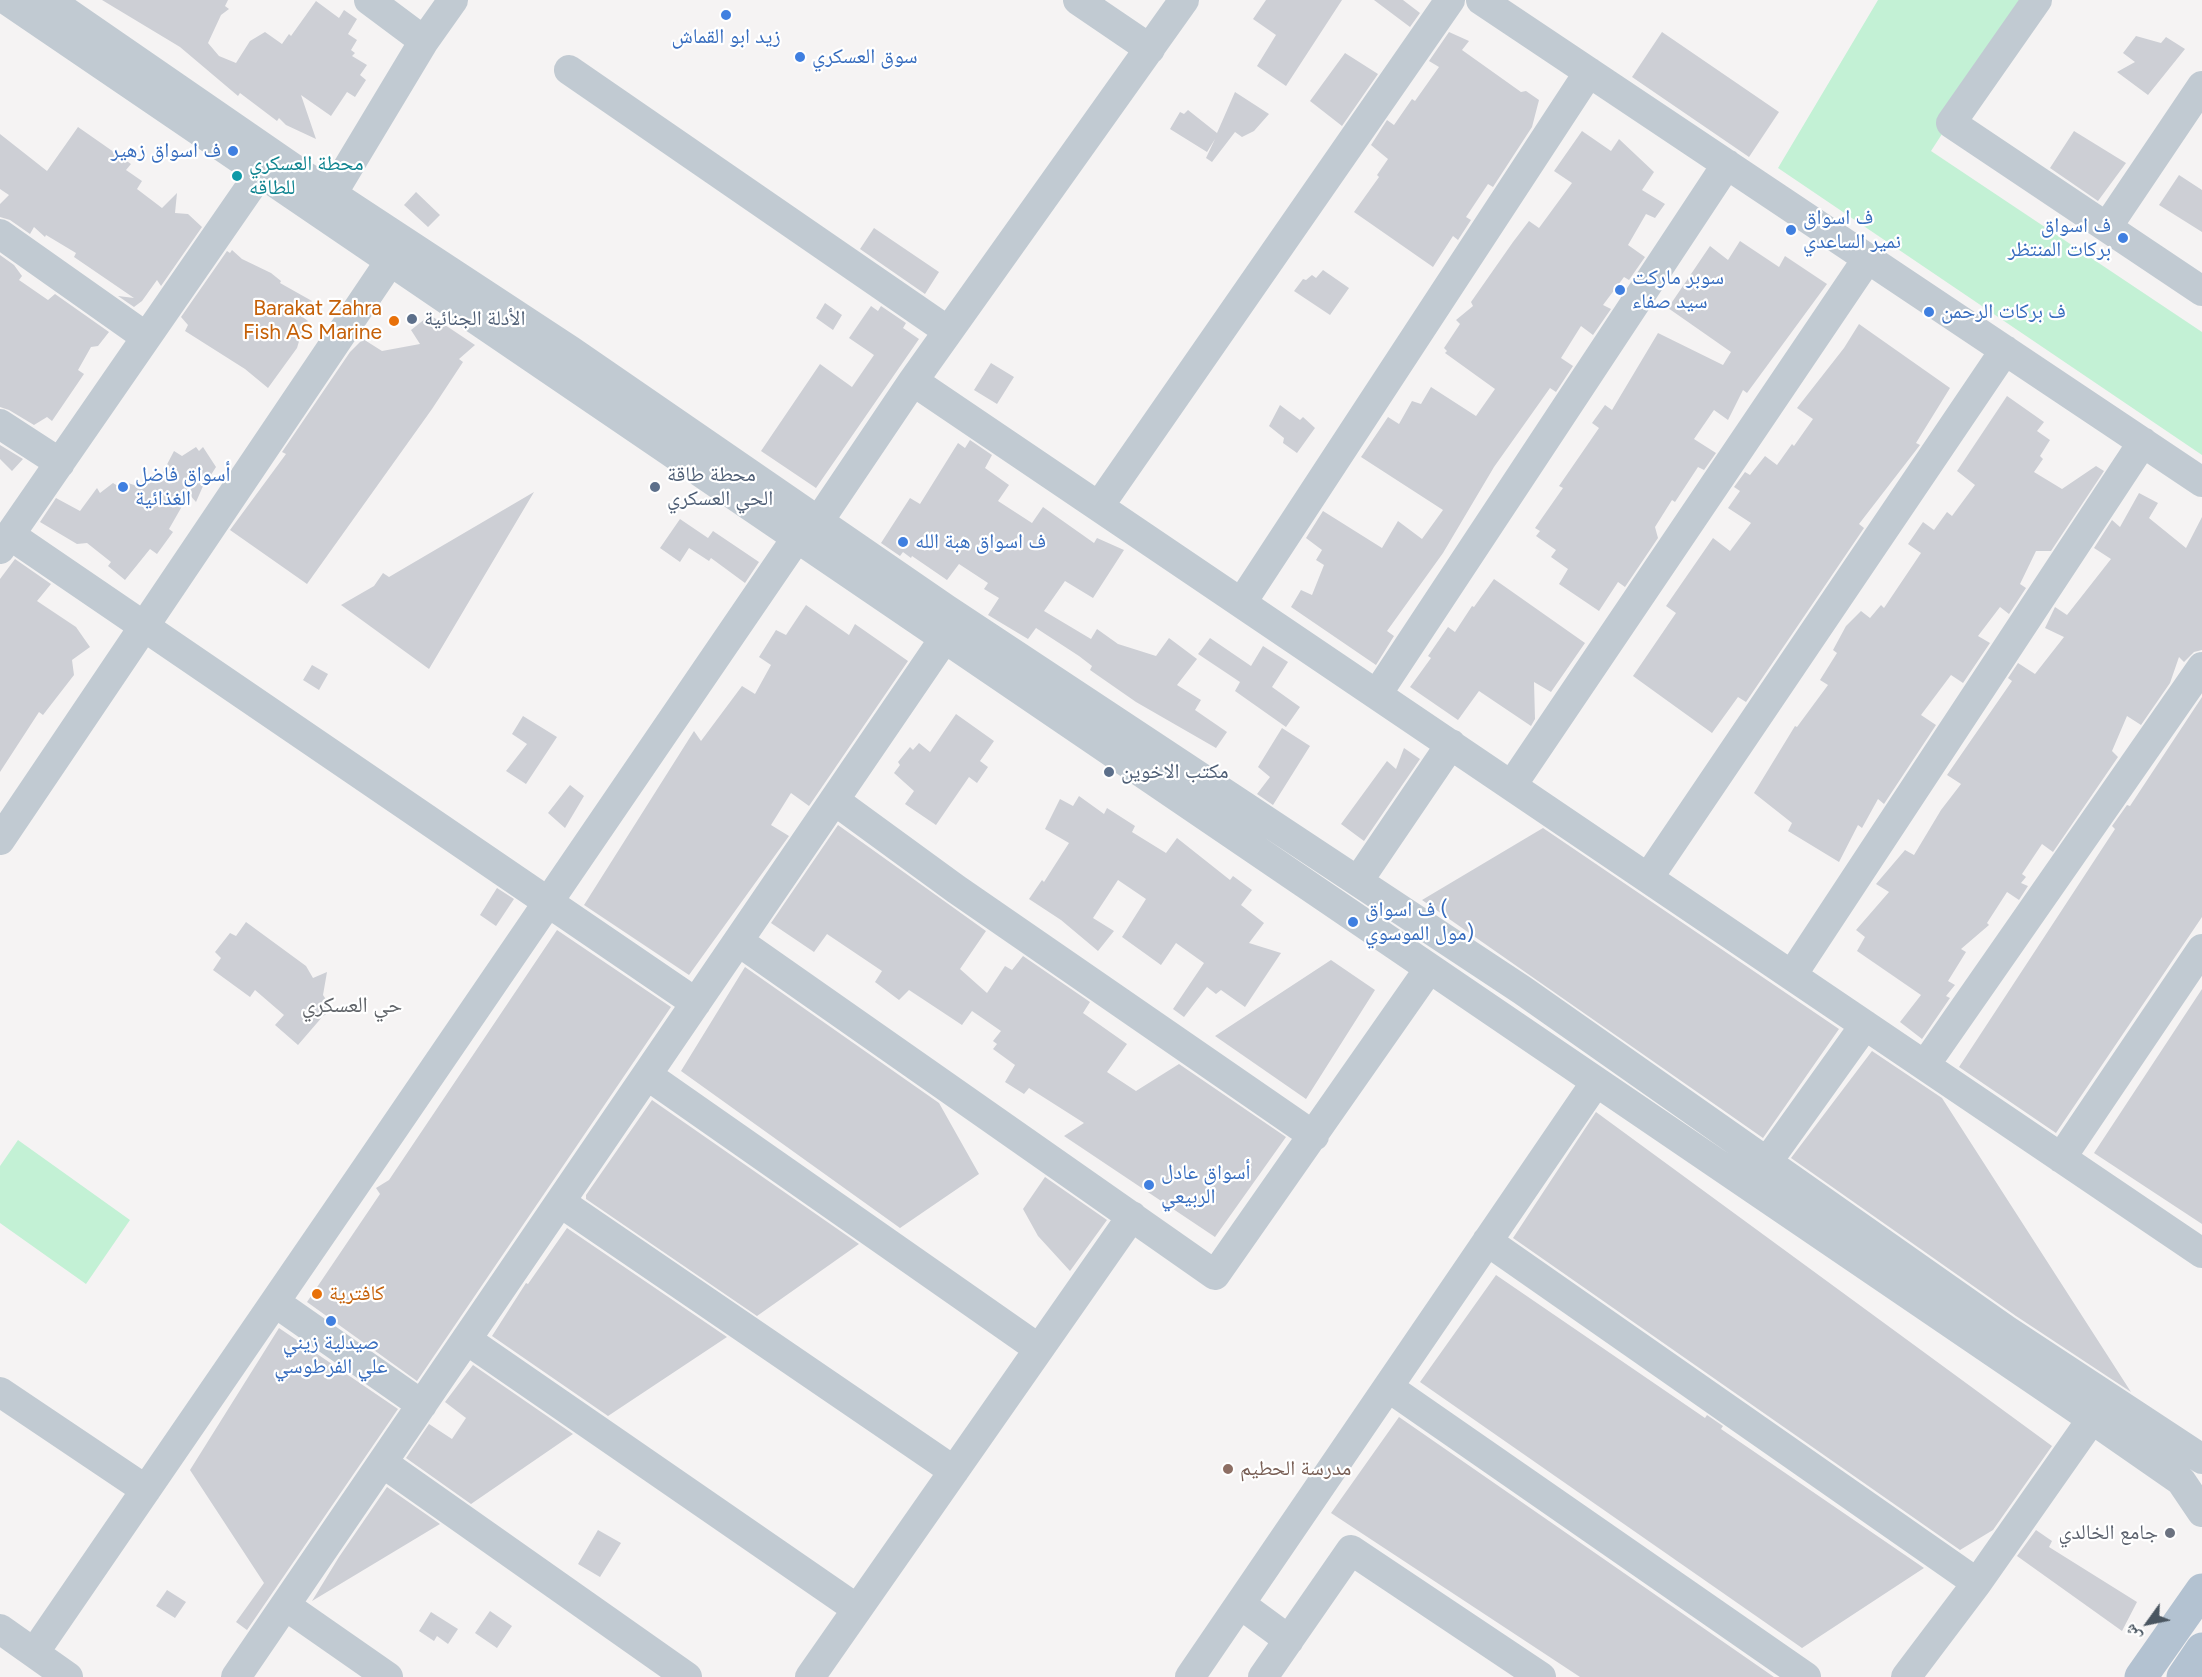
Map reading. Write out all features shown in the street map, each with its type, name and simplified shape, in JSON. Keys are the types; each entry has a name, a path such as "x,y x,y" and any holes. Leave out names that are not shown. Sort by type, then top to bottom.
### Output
{"main road":[{"path":"2141,1677 2202,1590"}],"street":[{"path":"8,0 85,39 141,78 332,194 571,351 808,529 944,639 2092,1419 2181,1481 2202,1512"},
{"path":"49,0 85,39"},
{"path":"369,0 424,41"},
{"path":"332,194 424,41 453,0"},
{"path":"1078,0 1150,49"},
{"path":"34,1653 276,1304 545,902 1184,0"},
{"path":"1099,506 1450,0"},
{"path":"1481,0 2202,482"},
{"path":"2037,0 1951,123 2202,291"},
{"path":"569,70 948,331"},
{"path":"1242,602 1589,72"},
{"path":"141,78 260,173 808,529 1252,811 1522,990 2006,1330 2200,1458 2198,1471 2194,1477 2181,1481"},
{"path":"2107,227 2202,86"},
{"path":"1377,694 1726,164"},
{"path":"260,173 5,542 143,627 696,1003"},
{"path":"0,234 146,337"},
{"path":"1512,786 1868,258"},
{"path":"0,840 392,260"},
{"path":"1648,878 2005,350"},
{"path":"913,381 2061,1158 2201,1250"},
{"path":"0,424 60,463"},
{"path":"1792,975 2143,442"},
{"path":"236,1677 944,639"},
{"path":"1925,1065 2202,667"},
{"path":"1358,882 1451,744"},
{"path":"834,800 966,896 1314,1136"},
{"path":"1234,837 1242,836 1252,826 1252,811"},
{"path":"1279,868 1278,860 1284,846 1299,843"},
{"path":"738,941 1215,1275 1429,969"},
{"path":"2061,1158 2202,949"},
{"path":"1767,1162 1865,1025"},
{"path":"647,1075 1039,1349"},
{"path":"1190,1677 1596,1082"},
{"path":"560,1203 954,1471"},
{"path":"810,1677 1132,1216"},
{"path":"1487,1241 1977,1583"},
{"path":"276,1304 422,1406"},
{"path":"466,1340 858,1609"},
{"path":"1388,1387 1806,1677"},
{"path":"0,1392 146,1490"},
{"path":"1906,1677 1977,1583 2092,1419"},
{"path":"383,1463 687,1677"},
{"path":"1263,1677 1351,1550 1541,1677"},
{"path":"1240,1604 1289,1640"},
{"path":"286,1606 388,1677"},
{"path":"0,1629 68,1677"}],"green space":[{"path":"1878,0 2029,0 1931,151 2202,332 2202,455 1778,168"},
{"path":"18,1140 130,1220 86,1284 0,1223 0,1166"}],"building":[{"path":"102,0 228,0 225,6 229,9 221,15 208,43 219,56 236,63 250,41 265,32 282,44 289,34 291,36 316,1 339,18 344,10 357,19 348,34 357,40 351,50 355,53 352,56 367,65 360,75 366,80 355,97 347,92 331,116 301,95 316,139 286,125 279,118 277,121 240,93 238,96 180,47"},
{"path":"1266,0 1342,0 1286,86 1257,66 1276,35 1253,19"},
{"path":"1374,0 1403,0 1420,13 1410,27"},
{"path":"1449,32 1469,41 1462,50 1521,92 1526,91 1539,100 1532,127 1493,187 1488,184 1466,217 1471,220 1458,240 1453,236 1433,267 1354,212 1379,177 1377,175 1388,159 1371,145 1387,120 1394,125 1412,99 1415,101 1439,67 1429,61"},
{"path":"1662,32 1779,112 1749,157 1632,77"},
{"path":"2136,36 2161,43 2166,37 2185,49 2148,95 2117,72 2135,62 2123,53"},
{"path":"1345,53 1378,74 1342,126 1310,101"},
{"path":"1235,92 1269,114 1254,131 1242,137 1235,132 1212,162 1206,158 1215,139 1207,152 1170,129 1180,112 1184,114 1188,110 1217,133"},
{"path":"78,127 131,164 126,170 142,181 137,189 162,208 177,193 175,213 188,214 202,227 161,286 157,280 142,301 134,307 118,296 134,298 74,257 76,253 46,235 45,237 34,227 30,234 10,220 0,217 0,204 9,195 0,189 0,134 47,171"},
{"path":"1582,131 1611,151 1619,139 1654,172 1642,190 1665,204 1655,218 1646,214 1628,245 1645,257 1629,280 1624,277 1603,305 1611,309 1593,335 1581,326 1561,358 1573,366 1556,392 1550,388 1494,467 1443,553 1387,631 1394,636 1376,665 1291,607 1301,590 1312,595 1324,565 1316,560 1322,550 1306,538 1323,511 1382,548 1398,521 1422,539 1443,510 1361,457 1388,417 1399,424 1412,401 1421,404 1431,387 1476,416 1495,389 1445,353 1447,351 1444,348 1460,324 1456,320 1473,306 1471,302 1529,221 1539,228 1572,183 1554,171"},
{"path":"2074,131 2126,163 2098,201 2050,168"},
{"path":"2179,175 2202,190 2202,232 2159,205"},
{"path":"416,192 440,215 428,227 404,205"},
{"path":"874,228 939,272 925,294 860,249"},
{"path":"1740,241 1779,267 1785,256 1827,284 1747,393 1743,390 1728,420 1714,410 1694,439 1716,453 1704,470 1698,467 1675,502 1672,500 1655,527 1658,538 1625,587 1618,582 1599,611 1559,584 1568,569 1551,557 1556,550 1536,536 1540,531 1535,528 1563,488 1559,486 1599,428 1592,423 1605,405 1612,410 1658,333 1723,365 1731,352 1668,308 1710,246 1728,260"},
{"path":"232,250 242,259 271,273 281,281 280,283 312,301 300,315 308,321 303,328 297,348 268,388 245,369 185,331 188,325 181,317 227,251 230,253"},
{"path":"0,255 14,265 22,276 19,280 48,300 55,294 109,332 98,346 91,347 78,370 84,374 52,421 47,417 34,425 0,407"},
{"path":"1323,270 1349,288 1330,315 1294,291 1303,279 1306,280 1312,275 1316,278"},
{"path":"825,303 842,315 833,330 816,318"},
{"path":"871,306 878,311 881,306 906,323 903,328 919,339 816,488 761,451 820,364 852,387 874,355 849,338"},
{"path":"430,315 475,345 459,359 463,362 432,409 307,584 230,530 286,454 282,452 350,352 363,339 382,351 420,344 411,330"},
{"path":"1859,324 1950,388 1916,443 1920,445 1859,524 1864,528 1746,702 1738,697 1712,733 1633,676 1676,613 1666,606 1713,538 1730,551 1751,523 1728,508 1740,491 1734,487 1745,472 1750,475 1765,456 1777,465 1792,444 1794,446 1813,419 1797,408 1844,348"},
{"path":"991,363 1014,377 997,404 974,390"},
{"path":"2007,396 2044,422 2037,431 2050,440 2040,456 2043,459 2034,472 2062,489 2096,466 2104,471 2051,551 2036,551 2020,584 2026,588 2009,614 2000,607 1978,636 1990,643 1963,683 1951,675 1921,715 1936,725 1884,804 1878,799 1862,828 1858,825 1839,862 1788,831 1792,823 1754,793 1795,726 1797,727 1828,685 1820,680 1837,653 1833,650 1846,626 1861,611 1870,618 1881,605 1884,608 1921,553 1908,544 1923,522 1934,530 1947,512 1952,516 1975,485 1957,471"},
{"path":"1280,405 1300,420 1303,417 1315,428 1297,453 1283,443 1284,438 1269,426"},
{"path":"970,440 992,455 985,468 1009,485 998,501 1032,523 1043,507 1094,543 1097,538 1124,550 1093,598 1065,581 1044,611 1091,639 1097,629 1118,644 1156,656 1169,638 1197,659 1177,685 1201,700 1195,710 1227,732 1216,748 1136,702 1090,670 1092,666 1079,656 1036,628 1028,639 988,615 999,598 984,589 988,583 959,564 947,580 912,556 911,558 903,552 900,556 881,543 910,498 920,504 958,443 965,448"},
{"path":"0,445 23,459 12,471 0,459"},
{"path":"196,447 199,451 203,447 216,467 209,478 207,477 196,502 189,494 169,529 173,532 157,554 150,549 125,580 108,566 111,562 87,543 77,544 40,522 56,498 80,511 97,488 100,493 113,483 121,488 128,483 140,487 146,481 149,484 157,476 161,476 174,451 182,456"},
{"path":"534,492 429,669 341,605 374,586 383,573 389,577"},
{"path":"2139,493 2158,503 2149,518 2186,548 2202,517 2202,650 2194,652 2184,662 2179,657 2170,683 2141,725 2127,716 2112,751 2118,757 2053,852 2042,844 2022,874 2026,877 2021,883 2028,886 2019,900 2007,892 1987,923 1989,925 1961,949 1966,952 1948,981 1955,985 1946,996 1950,998 1922,1039 1900,1022 1921,995 1857,951 1865,937 1856,930 1889,892 1876,884 1905,850 1914,855 1941,810 1961,784 1947,775 2012,681 2008,678 2018,663 2035,674 2064,637 2045,628 2055,607 2067,615 2111,559 2094,548 2112,520 2120,527"},
{"path":"680,519 708,538 713,531 759,562 745,583 711,558 709,561 689,548 680,562 660,548"},
{"path":"15,559 51,584 37,601 76,627 90,647 72,660 74,675 43,715 39,712 0,772 0,579"},
{"path":"1494,579 1585,643 1551,692 1534,682 1535,719 1531,726 1479,691 1458,720 1410,687 1431,658 1428,656 1448,627 1455,632"},
{"path":"806,605 849,635 855,624 908,661 809,806 791,793 771,825 789,836 689,975 584,905 694,731 701,741 742,686 755,694 771,665 759,657 776,630 786,635"},
{"path":"1210,638 1251,666 1263,646 1288,662 1272,687 1300,707 1286,727 1235,691 1240,682 1198,654"},
{"path":"312,665 328,674 319,690 303,680"},
{"path":"2202,697 2202,917 2056,1133 1959,1067 2115,829 2112,826 2127,805 2130,806"},
{"path":"956,714 994,741 980,761 988,767 977,783 969,777 936,825 905,804 914,791 894,773 900,765 898,762 910,747 913,750 919,743 930,752"},
{"path":"523,716 557,737 526,784 506,771 527,744 512,734"},
{"path":"1282,728 1310,746 1273,805 1257,794 1270,777 1258,767"},
{"path":"1404,748 1420,759 1364,841 1341,824 1387,761 1396,769"},
{"path":"570,785 584,796 565,828 548,813"},
{"path":"1079,796 1104,814 1107,808 1135,826 1132,832 1166,853 1177,838 1230,880 1233,876 1252,890 1241,905 1264,923 1249,943 1281,953 1245,1007 1221,990 1216,994 1207,987 1184,1017 1173,1009 1204,963 1176,943 1161,965 1122,937 1146,899 1118,880 1093,918 1114,931 1098,951 1061,920 1029,899 1042,880 1044,882 1069,843 1045,829 1060,799 1073,806"},
{"path":"838,825 986,931 960,969 987,993 1005,966 1012,970 1023,956 1090,1002 1083,1013 1127,1044 1107,1072 1136,1091 1179,1064 1286,1137 1215,1237 1064,1136 1084,1123 1029,1088 1024,1094 1005,1082 1015,1065 993,1049 997,1044 993,1041 1001,1031 972,1011 962,1025 909,990 899,1000 875,982 882,971 827,934 814,952 771,923"},
{"path":"1543,828 1839,1029 1763,1138 1422,900"},
{"path":"497,888 514,899 496,926 480,915"},
{"path":"246,922 306,966 313,978 327,972 323,995 333,1010 323,1016 298,1045 275,1025 284,1015 255,990 250,997 213,970 221,958 215,952 230,933 236,936"},
{"path":"557,930 671,1007 417,1381 307,1302 380,1194 376,1188 389,1180"},
{"path":"1331,960 1375,990 1306,1099 1215,1036"},
{"path":"745,967 939,1103 979,1174 900,1228 681,1071"},
{"path":"2202,989 2202,1224 2094,1153"},
{"path":"1872,1051 1942,1098 2131,1392 2016,1316 1791,1158"},
{"path":"652,1100 859,1244 757,1316 586,1199 586,1195"},
{"path":"1596,1112 2052,1446 1993,1530 1960,1550 1513,1238"},
{"path":"1045,1177 1107,1220 1070,1271 1038,1236 1023,1209"},
{"path":"567,1228 727,1337 608,1416 492,1336 526,1283 528,1284"},
{"path":"1496,1275 1705,1418 1707,1415 1723,1426 1721,1429 1924,1568 1802,1648 1420,1382"},
{"path":"279,1328 398,1409 247,1630 236,1622 264,1583 190,1470"},
{"path":"473,1365 573,1434 471,1504 406,1458 429,1424 452,1439 466,1418 445,1402"},
{"path":"1399,1417 1774,1677 1580,1677 1331,1513"},
{"path":"387,1487 440,1524 312,1601 339,1557"},
{"path":"598,1530 621,1543 600,1577 578,1564"},
{"path":"2036,1530 2052,1541 2049,1547 2137,1602 2122,1631 2017,1556"},
{"path":"167,1590 186,1602 175,1618 156,1606"},
{"path":"490,1611 512,1626 497,1648 475,1633"},
{"path":"431,1612 458,1629 448,1644 437,1636 434,1641 419,1631"}],"place":[{"name":"زيد ابو القماش","path":"726,15"},
{"name":"سوق العسكري","path":"800,57"},
{"name":"ف اسواق زهير","path":"233,151"},
{"name":"محطة العسكري للطاقه","path":"237,176"},
{"name":"ف اسواق نمير الساعدي","path":"1791,230"},
{"name":"ف اسواق بركات المنتظر","path":"2123,238"},
{"name":"سوبر ماركت سيد صفاء","path":"1620,290"},
{"name":"ف بركات الرحمن","path":"1929,312"},
{"name":"الأدلة الجنائية","path":"412,319"},
{"name":"Barakat Zahra Fish AS Marine","path":"394,321"},
{"name":"أسواق فاضل الغذائية","path":"123,487"},
{"name":"محطة طاقة الحي العسكري","path":"655,487"},
{"name":"ف اسواق هبة الله","path":"903,542"},
{"name":"مكتب الاخوين","path":"1109,772"},
{"name":"ف اسواق ( مول الموسوي)","path":"1353,922"},
{"name":"أسواق عادل الربيعي","path":"1149,1185"},
{"name":"كافترية","path":"317,1294"},
{"name":"صيدلية زيني علي الفرطوسي","path":"331,1321"},
{"name":"مدرسة الحطيم","path":"1228,1469"},
{"name":"جامع الخالدي","path":"2170,1533"}],"district":[{"name":"حي العسكري","path":"352,1006"}]}
